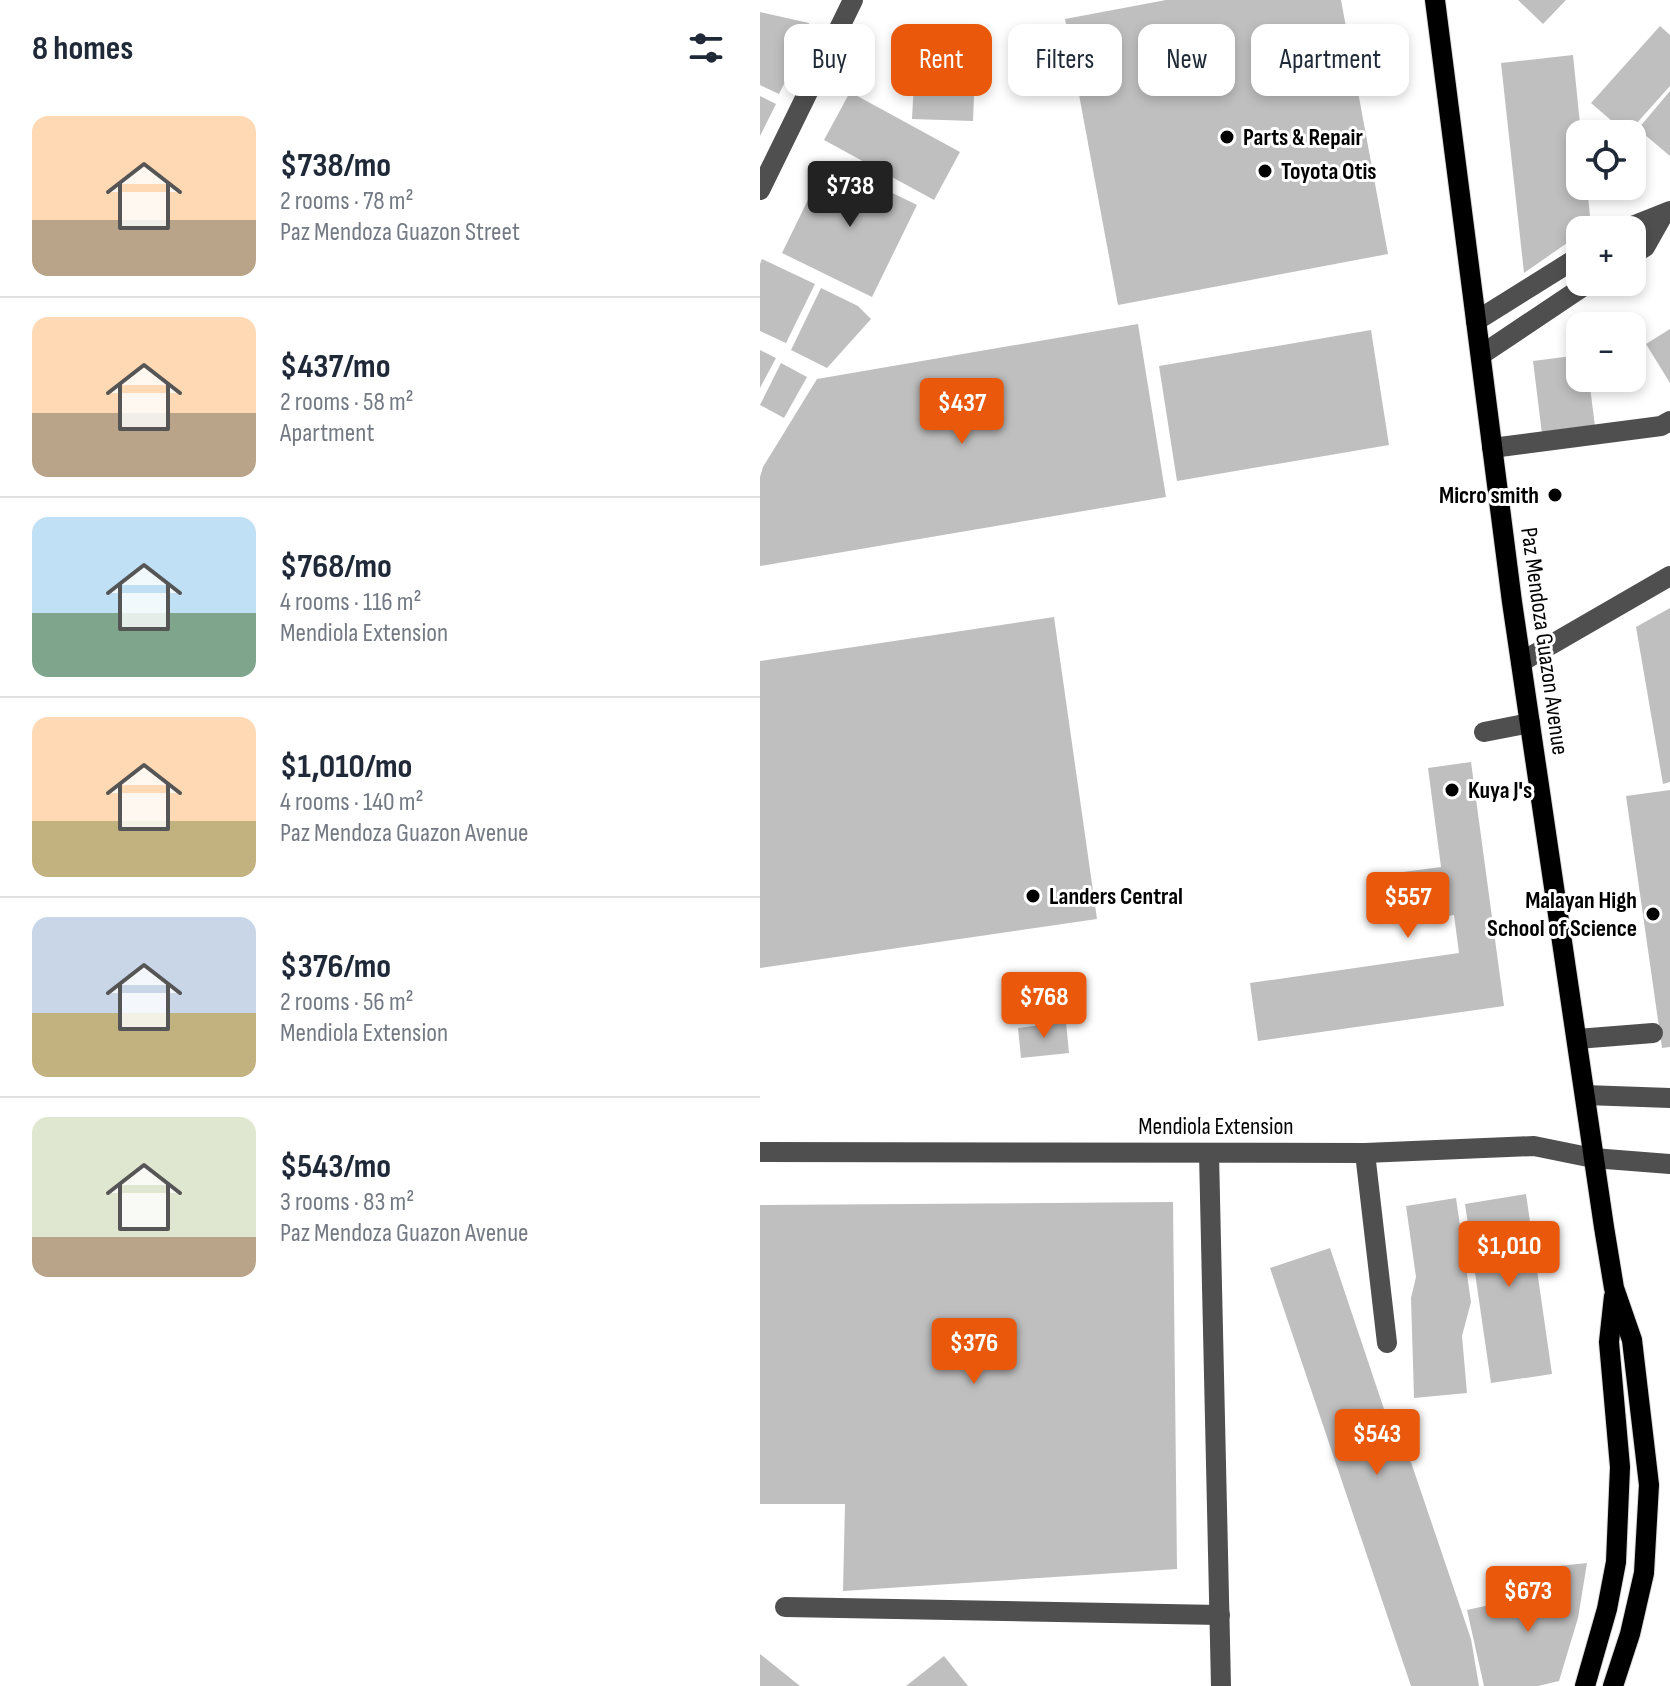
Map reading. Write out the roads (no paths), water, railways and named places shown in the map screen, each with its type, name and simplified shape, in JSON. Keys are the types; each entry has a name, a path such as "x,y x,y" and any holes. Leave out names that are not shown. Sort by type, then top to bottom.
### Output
{"main road":[{"name":"Paz Mendoza Guazon Avenue","path":"1435,0 1521,662 1614,1288 1632,1340 1649,1485 1649,1531 1644,1573 1630,1634 1613,1686"},
{"name":"Paz Mendoza Guazon Avenue","path":"1585,1686 1616,1562 1620,1467 1609,1342 1614,1288"}],"street":[{"path":"760,190 847,1"},
{"path":"1646,221 1667,213"},
{"path":"1646,245 1667,213"},
{"path":"1476,321 1566,265"},
{"path":"1481,355 1569,296"},
{"path":"1492,448 1661,426 1670,421"},
{"path":"1521,662 1670,576"},
{"path":"1484,732 1530,723"},
{"path":"1577,1039 1653,1033"},
{"path":"1585,1095 1670,1098"},
{"name":"Mendiola Extension","path":"760,1152 1365,1153 1534,1146 1593,1158 1670,1164"},
{"path":"1209,1153 1221,1686"},
{"path":"1365,1153 1387,1343"},
{"path":"785,1607 1220,1615"}],"place":[{"name":"Parts & Repair","path":"1227,137"},
{"name":"Toyota Otis","path":"1265,171"},
{"name":"Micro smith","path":"1555,495"},
{"name":"Kuya J's","path":"1452,790"},
{"name":"Landers Central","path":"1033,896"},
{"name":"Malayan High School of Science","path":"1653,914"}]}
